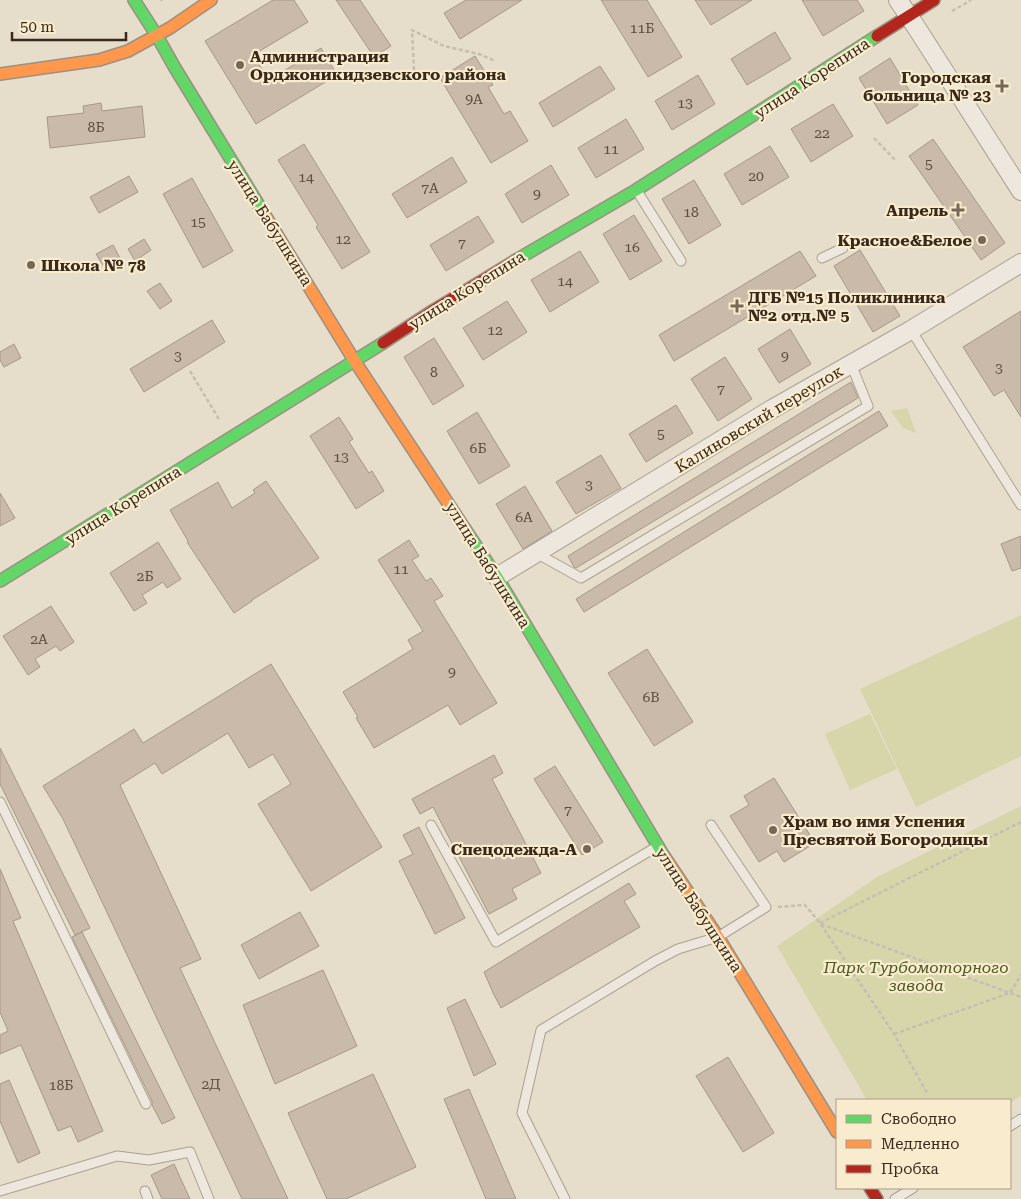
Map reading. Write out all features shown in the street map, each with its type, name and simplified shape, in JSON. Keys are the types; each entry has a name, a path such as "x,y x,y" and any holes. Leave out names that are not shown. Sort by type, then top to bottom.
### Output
{"street":[{"name":"улица Бабушкина","path":"134,0 354,360 497,577 658,846 718,938 836,1130"},
{"path":"0,74 99,60 128,51 157,36 211,0"},
{"path":"898,0 1021,191"},
{"name":"улица Корепина","path":"0,581 517,259 636,190 934,0"},
{"name":"Калиновский переулок","path":"497,577 772,409 911,330 1021,263"}],"lane":[{"path":"636,190 681,261"},
{"path":"822,258 843,248"},
{"path":"911,330 1021,505"},
{"path":"536,553 581,578 868,406 851,364"},
{"path":"0,802 146,1104"},
{"path":"565,1199 522,1113 542,1030 655,961 678,949 718,938 766,907 711,825"},
{"path":"431,826 496,942 658,846"},
{"path":"0,1190 117,1156 149,1160 190,1152 209,1199"},
{"path":"895,1199 911,1189"}],"path":[{"path":"414,70 412,30 444,46 479,54 495,61"},
{"path":"874,138 896,160"},
{"path":"190,371 223,425"},
{"path":"820,923 1021,822"},
{"path":"766,907 805,905 820,923 894,1034 927,1093"},
{"path":"820,923 1021,997"},
{"path":"894,1034 1010,993 1021,975"}],"green space":[{"path":"907,408 916,433 903,428 891,411"},
{"path":"1021,615 1021,756 916,807 860,689"},
{"path":"870,714 897,769 850,790 825,734"},
{"name":"Парк Турбомоторного завода","path":"1021,806 1021,1096 1011,1102 1011,1099 866,1099 777,946 877,877"}],"building":[{"name":"Администрация Орджоникидзевского района","path":"273,0 294,0 308,22 253,55 269,80 321,48 337,75 256,124 205,41"},
{"path":"336,0 360,0 391,46 374,57"},
{"path":"466,0 522,0 460,39 444,13"},
{"path":"601,0 647,0 682,57 648,77"},
{"path":"695,0 752,0 711,25"},
{"path":"802,0 857,0 864,11 823,36"},
{"path":"775,32 791,59 747,85 731,59"},
{"path":"475,56 493,85 488,87 504,114 510,111 528,141 491,163 440,78"},
{"path":"890,58 918,105 887,124 859,78"},
{"path":"600,66 615,89 553,127 539,103"},
{"path":"698,75 715,104 672,130 655,101"},
{"path":"101,103 102,111 142,106 145,137 50,148 47,117 84,113 83,106"},
{"path":"833,104 853,136 811,162 791,129"},
{"path":"626,119 644,149 596,178 578,148"},
{"path":"933,139 1005,243 981,260 909,156"},
{"path":"304,144 370,252 342,269 316,227 318,225 278,160"},
{"path":"770,146 789,177 742,205 724,174"},
{"path":"452,157 467,182 407,218 392,194"},
{"path":"551,165 569,195 522,223 505,194"},
{"path":"129,176 138,192 99,213 90,197"},
{"path":"192,178 233,251 203,268 163,194"},
{"path":"694,180 721,225 689,244 662,199"},
{"path":"634,215 662,261 630,280 603,234"},
{"path":"478,216 494,242 446,271 430,245"},
{"path":"144,239 151,250 135,261 128,249"},
{"path":"113,245 120,258 104,267 96,254"},
{"path":"860,250 900,316 873,332 834,266"},
{"path":"580,251 599,282 550,312 531,280"},
{"name":"ДГБ №15 Поликлиника №2 отд.№ 5","path":"800,251 816,276 674,361 659,335"},
{"path":"160,283 172,301 160,309 147,291"},
{"path":"507,301 527,332 483,360 463,328"},
{"path":"1021,311 1021,417 1004,390 994,396 963,347"},
{"path":"212,320 225,342 144,392 130,369"},
{"path":"790,329 811,364 779,383 758,349"},
{"path":"434,338 464,386 433,405 404,357"},
{"path":"14,344 21,358 4,367 0,360 0,352"},
{"path":"725,357 752,399 718,421 691,379"},
{"path":"851,382 858,398 576,568 574,567 568,556"},
{"path":"676,405 693,433 646,462 629,434"},
{"path":"879,411 888,426 584,612 576,599"},
{"path":"477,412 510,466 479,484 447,431"},
{"path":"339,417 353,439 349,442 369,473 372,471 384,491 356,509 310,436"},
{"path":"601,455 621,488 576,514 556,482"},
{"path":"266,481 319,558 234,613 187,542 170,510 218,482 232,508 255,493 253,490"},
{"path":"525,486 552,531 523,549 496,504"},
{"path":"0,493 15,518 0,526"},
{"path":"1021,536 1021,568 1012,571 1001,544"},
{"path":"409,540 419,556 412,560 426,581 431,578 443,596 434,601 497,703 460,725 448,705 374,748 343,692 413,649 408,640 423,631 378,560"},
{"path":"158,542 181,579 167,588 163,582 142,595 147,603 134,611 110,573"},
{"path":"51,606 74,642 60,651 56,646 35,659 40,667 28,675 3,636"},
{"path":"647,649 693,722 654,746 608,673"},
{"path":"271,664 382,847 311,891 258,804 291,784 273,754 249,768 228,733 162,774 155,763 120,785 201,959 180,968 288,1199 242,1199 63,819 43,786 134,729 143,743"},
{"path":"0,748 90,928 75,935 0,784"},
{"path":"494,755 503,773 492,779 541,873 512,889 517,899 489,914 433,807 420,814 412,799"},
{"path":"555,766 603,842 582,855 534,779"},
{"name":"Храм во имя Успения Пресвятой Богородицы","path":"774,778 815,843 784,862 777,851 759,862 730,816 749,805 744,796"},
{"path":"419,827 465,918 435,934 399,861 413,854 403,835"},
{"path":"0,869 21,918 13,921 103,1131 78,1142 71,1126 58,1131 21,1045 0,1054 0,1035 8,1031 0,1012"},
{"path":"629,883 636,894 624,901 640,927 501,1008 484,972"},
{"path":"300,912 319,946 259,979 241,945"},
{"path":"82,932 175,1118 162,1124 72,937"},
{"path":"323,970 357,1046 275,1084 243,1005"},
{"path":"465,999 496,1064 474,1076 447,1008"},
{"path":"728,1057 774,1133 743,1152 696,1076"},
{"path":"373,1074 416,1167 346,1199 327,1199 288,1113"},
{"path":"9,1080 40,1153 18,1163 0,1121 0,1084"},
{"path":"469,1089 516,1199 486,1199 444,1099"},
{"path":"174,1164 190,1199 162,1199 151,1175"}],"traffic: fast":[{"path":"134,0 263,212"},
{"path":"516,260 636,190 877,36"},
{"path":"0,581 383,343"},
{"path":"465,529 497,577 664,856"}],"traffic: slow":[{"path":"0,74 99,60 128,51 170,28 211,0"},
{"path":"263,212 354,360 465,529"},
{"path":"664,856 718,937 836,1130"}],"traffic: jam":[{"path":"877,36 934,0"},
{"path":"383,343 516,260"},
{"path":"871,1189 877,1199"}],"place":[{"name":"Администрация Орджоникидзевского района","path":"240,65"},
{"name":"Городская больница № 23","path":"1002,86"},
{"name":"Апрель","path":"958,210"},
{"name":"Красное&Белое","path":"982,240"},
{"name":"Школа № 78","path":"31,265"},
{"name":"ДГБ №15 Поликлиника №2 отд.№ 5","path":"737,306"},
{"name":"Храм во имя Успения Пресвятой Богородицы","path":"773,830"},
{"name":"Спецодежда-А","path":"587,849"}]}
